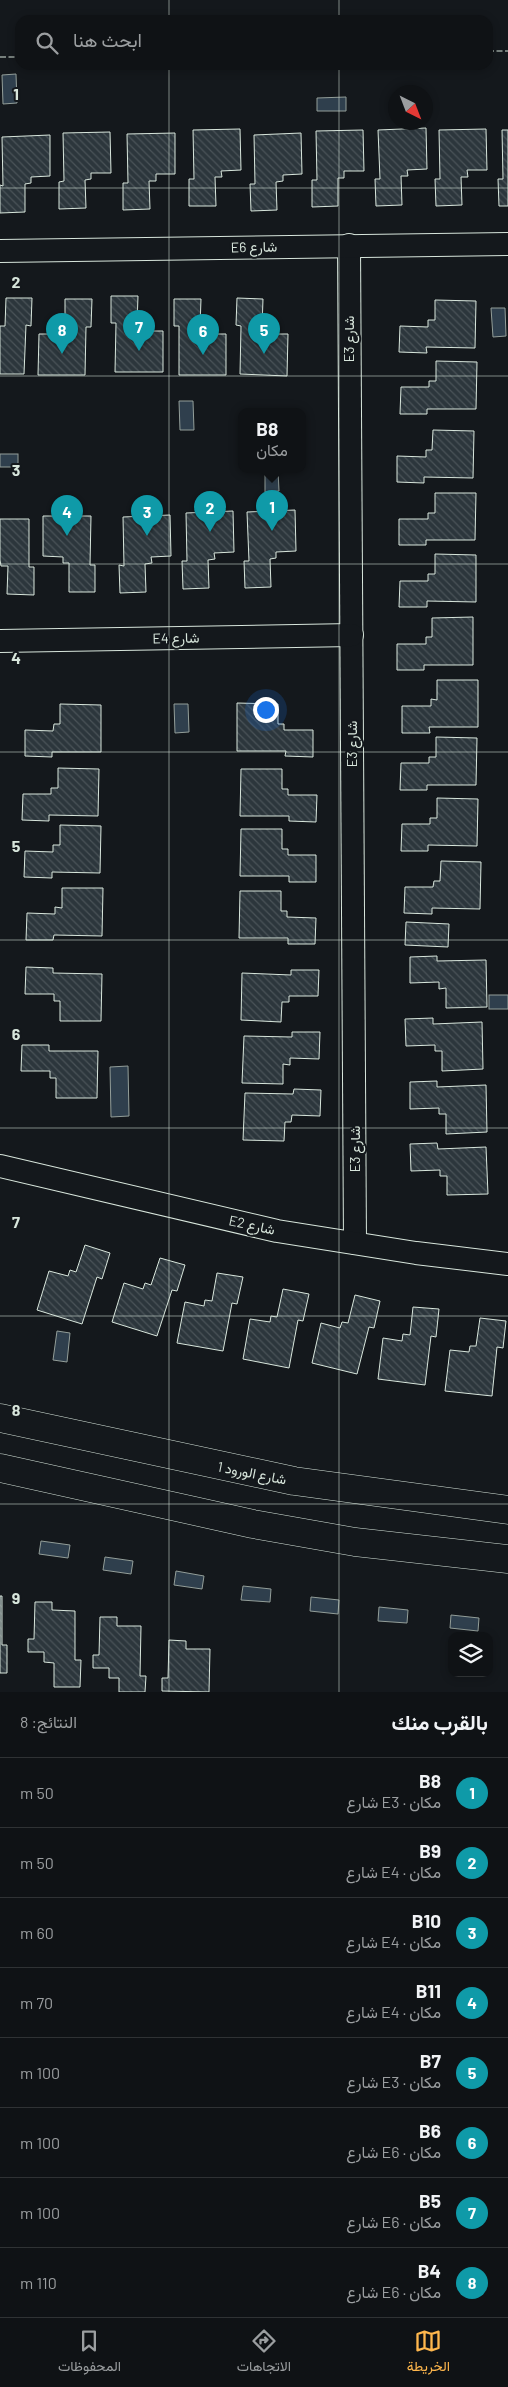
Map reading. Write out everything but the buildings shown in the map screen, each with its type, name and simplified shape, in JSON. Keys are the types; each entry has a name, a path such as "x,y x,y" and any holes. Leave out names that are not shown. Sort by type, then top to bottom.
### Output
{"street":[{"name":"E6 شارع","path":"0,251 508,244"},
{"name":"E3 شارع","path":"349,245 355,1243"},
{"name":"E4 شارع","path":"0,641 352,635"},
{"name":"E2 شارع","path":"0,1166 229,1220 355,1243 508,1264"},
{"name":"شارع الورود 1","path":"0,1418 294,1481 508,1510"},
{"path":"0,1468 253,1524 355,1542 508,1559"}],"water":[{"path":"16,74 17,103 3,104 2,75"},
{"path":"346,97 346,111 317,111 317,98"},
{"path":"491,308 505,308 506,336 493,337"},
{"path":"179,401 193,401 194,430 180,430"},
{"path":"0,454 18,454 18,467 0,467"},
{"path":"265,473 278,473 279,491 265,492"},
{"path":"174,704 188,704 189,732 175,733"},
{"path":"489,995 508,995 508,1009 489,1009"},
{"path":"128,1066 129,1116 111,1117 110,1067"},
{"path":"57,1331 70,1333 67,1362 53,1360"},
{"path":"41,1541 70,1545 68,1558 39,1554"},
{"path":"105,1557 133,1561 131,1574 103,1570"},
{"path":"176,1571 204,1576 202,1589 174,1585"},
{"path":"243,1586 271,1589 270,1602 241,1600"},
{"path":"311,1597 339,1600 338,1614 310,1611"},
{"path":"379,1607 408,1610 407,1623 378,1621"},
{"path":"451,1615 479,1618 478,1631 450,1628"}],"fence":[{"path":"493,51 508,51"},
{"path":"0,57 15,57"}],"place":[{"name":"B5","path":"139,351"},
{"name":"B4","path":"62,354"},
{"name":"B7","path":"264,354"},
{"name":"B6","path":"203,355"},
{"name":"B8","path":"272,531"},
{"name":"B9","path":"210,532"},
{"name":"B11","path":"67,536"},
{"name":"B10","path":"147,536"}]}
